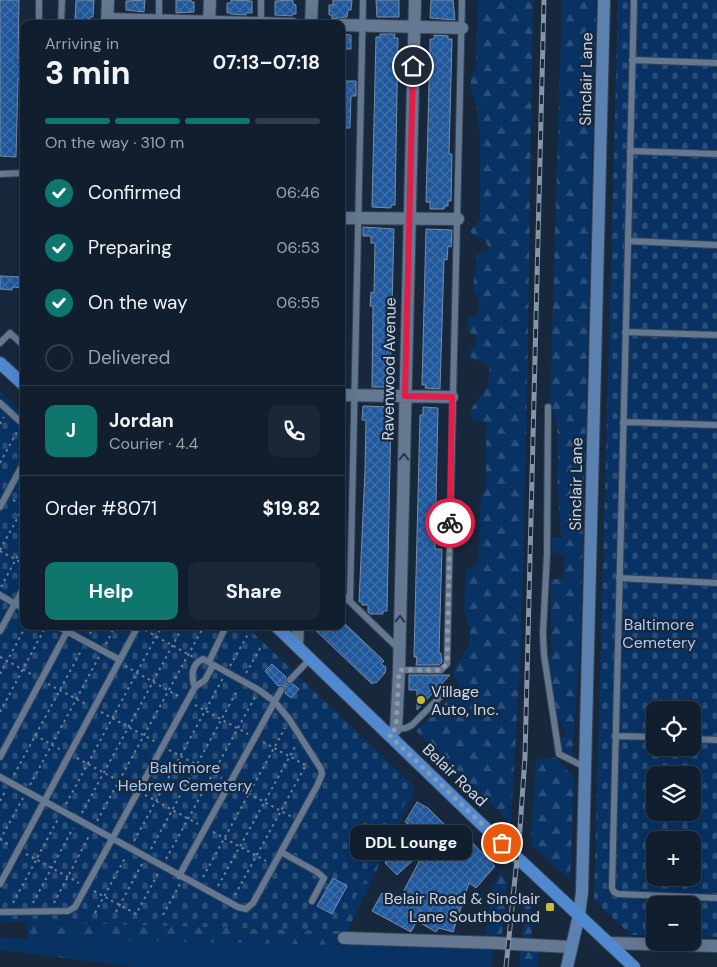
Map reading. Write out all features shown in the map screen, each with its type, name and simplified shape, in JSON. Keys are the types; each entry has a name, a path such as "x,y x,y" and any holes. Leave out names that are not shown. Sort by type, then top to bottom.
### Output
{"main road":[{"name":"Sinclair Lane","path":"567,967 579,915 582,892 604,0"},
{"path":"0,363 20,380"},
{"name":"Belair Road","path":"280,630 310,659 393,732 634,967"}],"street":[{"path":"107,20 108,0"},
{"path":"210,0 210,20"},
{"path":"311,20 312,0"},
{"name":"Ravenwood Avenue","path":"393,732 399,670 408,219 415,0"},
{"path":"345,25 462,28"},
{"path":"345,218 458,219"},
{"path":"345,395 452,397"},
{"path":"297,646 298,630"},
{"path":"344,938 496,943 571,948"},
{"path":"608,943 717,946"}],"lane":[{"path":"39,0 39,20"},
{"path":"61,20 62,0"},
{"path":"159,0 159,20"},
{"path":"261,0 261,20"},
{"path":"350,600 363,0"},
{"path":"399,670 441,670 447,664 462,0"},
{"path":"634,0 612,879 614,892 618,894 717,898"},
{"path":"632,60 717,64"},
{"path":"630,151 717,154"},
{"path":"0,174 20,174"},
{"path":"628,241 717,245"},
{"path":"626,332 717,335"},
{"path":"0,343 10,333 20,342"},
{"path":"0,403 20,421"},
{"path":"548,407 544,655 559,754 585,766"},
{"path":"623,422 717,425"},
{"path":"0,507 20,470"},
{"path":"619,578 717,583"},
{"path":"0,631 20,593"},
{"path":"0,595 20,606"},
{"path":"345,596 399,649"},
{"path":"0,757 68,630"},
{"path":"70,630 119,662"},
{"path":"0,884 136,630"},
{"path":"0,912 72,910 195,687 205,680 224,630"},
{"path":"0,778 230,903 242,909 250,907 282,852 322,774 312,754 289,719 275,702 259,690 203,659 196,663 192,673 195,687"},
{"path":"290,680 310,659"},
{"path":"181,877 281,690"},
{"path":"393,732 412,726 443,694"},
{"path":"615,736 646,737"},
{"path":"701,739 717,740"},
{"path":"282,852 324,878 312,900"}],"path":[{"path":"0,463 20,429"},
{"path":"20,513 0,550 20,562"},
{"path":"0,589 20,552"},
{"path":"0,674 24,630"},
{"path":"0,712 44,630"},
{"path":"0,801 92,630"},
{"path":"113,630 0,840 136,914 259,690"},
{"path":"145,630 199,660"},
{"path":"8,912 160,630"},
{"path":"29,912 181,630"},
{"path":"49,912 202,630"},
{"path":"95,913 248,634"},
{"path":"116,912 261,647"},
{"path":"0,657 299,820"},
{"path":"119,662 221,720 322,774"},
{"path":"198,886 289,719"},
{"path":"35,735 274,866"},
{"path":"213,894 300,737"},
{"path":"230,903 312,754"},
{"path":"163,915 181,877"}],"green space":[{"path":"478,0 533,0 521,645 511,823 416,731 460,687 452,672 470,644 470,630 464,611 466,570 478,565 481,496 486,488 486,423 472,420 471,409 488,386 490,365 470,357 470,350 476,346 475,335 469,333 467,318 478,314 479,298 473,291 477,254 490,250 484,239 473,235 470,231 480,220 480,135 476,103 471,91 471,76 476,69"},
{"path":"562,0 596,0 580,646 572,756 561,749 558,737 564,737 566,730 555,716 549,660 553,654 551,645 551,579 563,579 564,555 552,551 552,537 561,537 557,476 557,425 550,403"},
{"name":"Baltimore Cemetery","path":"618,0 717,0 717,937 701,936 701,896 646,896 646,935 631,935 594,900"},
{"name":"Baltimore Hebrew Cemetery","path":"0,391 20,410 20,630 250,630 414,786 338,931 0,921"},
{"path":"556,758 574,777 570,880 531,844 536,759"},
{"path":"409,786 415,791 341,944 494,948 491,967 135,967 26,953 28,922 334,931"},
{"path":"501,871 507,882 502,935 485,935 492,888"},
{"path":"525,897 528,899 533,917 531,939 522,942"},
{"path":"0,938 494,948 491,967 135,967 0,950"},
{"path":"520,948 540,953 537,967 520,967"}],"building":[{"path":"0,0 19,0 18,58 20,58 20,79 18,79 16,157 0,156"},
{"path":"76,0 94,0 93,17 90,17 89,20 75,19"},
{"path":"145,0 144,12 126,10 126,1"},
{"path":"176,0 191,0 191,2 194,2 194,12 176,13"},
{"path":"231,0 252,1 252,13 246,13 246,15 227,13 227,3 231,3"},
{"path":"293,0 293,4 296,5 296,14 292,16 275,15 275,1"},
{"path":"333,0 352,0 351,10 348,10 347,17 332,19 332,15 329,15 329,5 333,5"},
{"path":"376,0 399,0 399,17 377,17"},
{"path":"431,0 453,0 455,20 430,18"},
{"path":"345,34 351,35 351,49 345,49"},
{"path":"380,34 395,34 394,38 398,38 395,205 391,205 391,208 372,207 376,37 380,37"},
{"path":"434,35 448,36 448,39 452,39 449,154 452,154 451,201 448,201 448,206 445,206 444,209 430,209 430,202 426,202 430,39 434,39"},
{"path":"345,81 356,81 356,96 351,96 350,128 345,128"},
{"path":"363,227 394,229 390,384 387,384 387,387 372,387 373,306 370,306 371,292 374,293 375,243 371,243 371,236 363,236"},
{"path":"426,229 452,230 451,247 448,246 447,260 444,259 440,389 425,388 426,385 422,385"},
{"path":"0,276 20,277 20,288 12,287 12,290 0,289"},
{"path":"363,406 391,407 387,611 383,611 383,614 370,614 368,612 368,605 362,605 362,602 359,602 365,471 366,420 362,420"},
{"path":"423,407 438,408 435,549 442,549 439,653 441,653 442,662 439,665 416,665 417,657 414,657 420,415 423,415"},
{"path":"345,624 384,661 381,664 386,667 385,673 376,683 372,684 315,630 345,630"},
{"path":"272,664 286,677 285,681 287,684 293,684 299,689 291,698 285,693 285,687 278,686 265,671"},
{"name":"Village Auto, Inc.","path":"409,675 450,675 417,710 417,690 409,690"},
{"path":"417,802 428,808 447,827 455,825 495,866 476,888 469,883 453,932 439,928 436,932 417,921 411,932 372,911 382,893 398,902 425,850 438,857 452,837 435,828 422,852 397,875 385,863 398,840 406,845 416,829 405,822"},
{"path":"333,878 347,886 332,914 317,906"}],"railway":[{"path":"506,967 520,829 525,757 544,0"}],"way so far":[{"path":"450,523 447,664 441,670 399,670 396,728 389,735 502,843"}],"place":[{"name":"Village Auto, Inc.","path":"421,700"},
{"name":"DDL Lounge","path":"502,843"},
{"name":"Belair Road & Sinclair Lane Southbound","path":"550,907"}],"route":[{"path":"413,66 405,396 452,397 450,523"}]}
